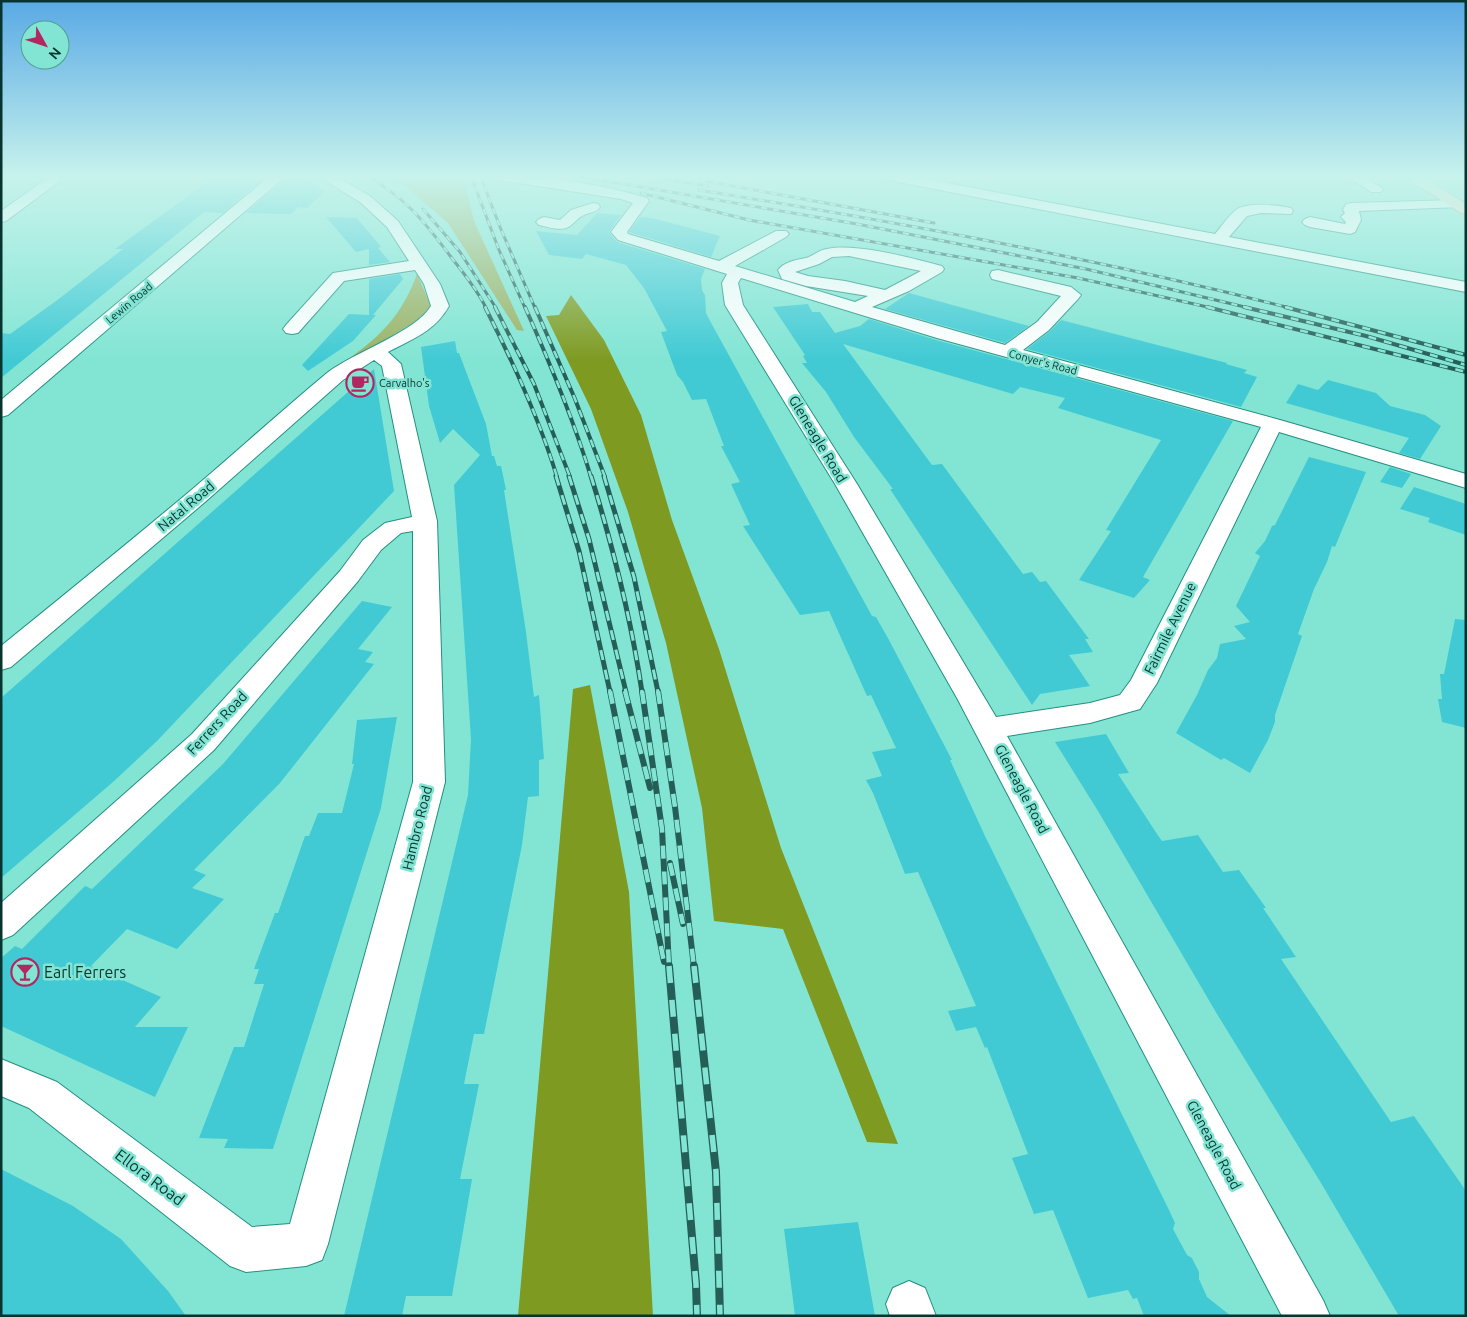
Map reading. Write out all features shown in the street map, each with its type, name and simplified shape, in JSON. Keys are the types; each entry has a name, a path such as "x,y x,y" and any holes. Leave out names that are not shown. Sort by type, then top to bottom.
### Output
{"street":[{"name":"Lewin Road","path":"1,411 207,236"},
{"path":"292,329 339,276 420,264 401,236"},
{"name":"Conyer's Road","path":"623,236 855,308 1273,424 1466,481"},
{"path":"780,236 832,253 848,271"},
{"path":"1203,236 1466,287"},
{"path":"1219,240 1222,236"},
{"path":"729,270 792,240"},
{"path":"855,308 886,295 936,269 849,251 832,253 787,268 786,272 791,276 806,281 845,286 886,295"},
{"name":"Natal Road","path":"1,661 197,497 336,376 372,353 414,332 433,318 439,310 438,298 420,264"},
{"name":"Gleneagle Road","path":"729,270 732,277 730,283 734,305 846,484 989,728 1307,1316"},
{"path":"998,275 1065,291 1072,295 1043,326 1008,352"},
{"name":"Hambro Road","path":"306,1244 429,782 425,521 391,364 382,356 372,353"},
{"name":"Fairmile Avenue","path":"989,728 1090,713 1130,702 1143,683 1273,424"},
{"name":"Ferrers Road","path":"1,925 202,742 349,576 372,545 393,528 425,521"},
{"name":"Ellora Road","path":"1,1077 43,1095 246,1250 306,1244"}],"green space":[{"path":"457,236 481,236 524,331 517,330"},
{"path":"417,274 433,311 353,359 347,360 370,342 389,323 405,301"},
{"path":"571,295 604,340 641,415 672,520 719,649 781,848 898,1144 867,1142 783,929 714,921 702,808 666,643 628,512 591,409 546,316 559,315"},
{"path":"590,685 629,892 653,1316 518,1316 573,689"}],"building":[{"path":"132,236 174,236 1,378 1,333 10,334 123,249 115,249"},
{"path":"343,236 372,236 381,247 378,248 390,262 369,265 369,249 356,252"},
{"path":"539,236 613,236 617,242 705,269 701,279 702,290 705,295 706,313 709,319 872,616 876,617 889,640 952,760 950,760 985,836 1169,1210 1175,1223 1173,1229 1199,1272 1199,1279 1207,1297 1231,1316 1144,1316 1137,1298 1133,1299 1128,1290 1088,1298 1053,1210 1034,1214 1012,1158 1028,1154 987,1047 985,1048 976,1027 956,1031 948,1011 976,1006 918,872 905,874 866,780 882,776 872,752 896,748 871,695 867,696 829,611 800,615 743,526 750,525 731,484 740,482 721,446 724,446 706,399 692,400 683,382 677,375 661,332 667,331 644,288 626,265 586,254 582,259 549,255"},
{"path":"644,236 720,236 711,257"},
{"path":"400,274 403,279 373,315 376,315 353,341 308,371 302,365 349,314 369,315 369,279"},
{"path":"909,293 1029,326 1005,343 885,309"},
{"path":"808,304 812,312 820,312 835,333 860,326 869,319 936,340 1233,421 1143,577 1150,580 1134,598 1079,580 1111,531 1106,530 1161,440 1058,408 1065,398 1020,387 1013,394 843,344 932,465 942,464 1023,574 1032,572 1040,582 1046,581 1089,639 1085,639 1093,652 1069,655 1090,686 1040,694 1032,705 890,489 893,489 854,437 826,392 802,363 807,363 803,356 805,355 773,307"},
{"path":"1061,320 1227,363 1247,370 1244,373 1257,377 1241,407 1027,349"},
{"path":"455,341 457,353 459,353 486,424 492,456 494,456 497,466 501,466 506,490 504,490 534,697 539,695 544,759 539,760 539,796 528,797 522,845 484,1034 474,1034 464,1084 479,1084 460,1179 472,1179 452,1296 406,1296 402,1316 344,1316 468,795 471,739 454,485 480,455 453,429 440,443 429,406 421,347"},
{"path":"374,369 394,491 157,741 113,782 1,878 1,698"},
{"path":"1328,380 1376,393 1390,406 1425,415 1441,426 1420,459 1399,453 1409,438 1286,403 1298,384 1318,390"},
{"path":"1309,457 1366,472 1335,547 1332,546 1327,562 1314,589 1298,634 1302,636 1275,715 1275,722 1268,740 1250,773 1224,758 1221,760 1176,733 1197,695 1208,670 1217,658 1220,644 1246,639 1234,626 1250,622 1236,606 1260,556 1255,553 1265,541 1272,526 1275,525"},
{"path":"1390,467 1411,474 1402,488 1380,482"},
{"path":"1414,487 1466,504 1466,535 1428,522 1430,518 1400,509"},
{"path":"362,601 392,607 358,649 373,652 365,662 374,664 280,783 194,870 206,875 192,888 224,899 177,949 127,929 91,966 161,997 135,1027 188,1027 155,1097 1,1026 1,958 15,946 22,949 85,886 92,889 223,764"},
{"path":"1455,619 1466,620 1466,728 1442,722 1438,699 1442,699 1440,674 1444,674"},
{"path":"397,717 381,808 273,1149 224,1148 228,1139 199,1138 234,1047 244,1047 264,984 254,984 259,969 254,969 275,913 278,913 305,836 309,836 318,813 342,813 354,764 352,764 357,720"},
{"path":"1106,734 1129,773 1118,774 1162,841 1198,835 1223,872 1239,870 1266,908 1263,908 1296,957 1281,959 1391,1122 1414,1116 1466,1191 1466,1316 1399,1316 1055,742"},
{"path":"1,1169 73,1206 121,1239 168,1291 186,1316 1,1316"},
{"path":"858,1222 875,1316 795,1316 784,1229"}],"railway":[{"path":"435,236 479,294 486,308"},
{"path":"447,236 460,252 496,308"},
{"path":"494,236 525,308"},
{"path":"504,236 535,308"},
{"path":"842,236 1078,278 1212,308"},
{"path":"920,236 1086,269 1249,308"},
{"path":"965,236 1143,273 1290,308"},
{"path":"485,307 525,390 557,477"},
{"path":"495,307 534,384 570,477"},
{"path":"525,307 561,391 591,477"},
{"path":"535,307 575,399 605,477"},
{"path":"1207,307 1466,372"},
{"path":"1244,307 1366,336 1466,365"},
{"path":"1285,307 1466,355"},
{"path":"556,476 579,551 610,692"},
{"path":"569,476 589,539 626,692"},
{"path":"591,476 621,583 642,692"},
{"path":"604,476 634,577 658,692"},
{"path":"610,691 664,962"},
{"path":"625,691 650,788"},
{"path":"642,691 662,829 669,967"},
{"path":"658,691 675,807 694,967"},
{"path":"670,863 683,924"},
{"path":"669,966 696,1284 697,1316"},
{"path":"694,966 716,1172 720,1316"}],"place":[{"name":"Carvalho's","path":"360,383"},
{"name":"Earl Ferrers","path":"25,972"}]}
